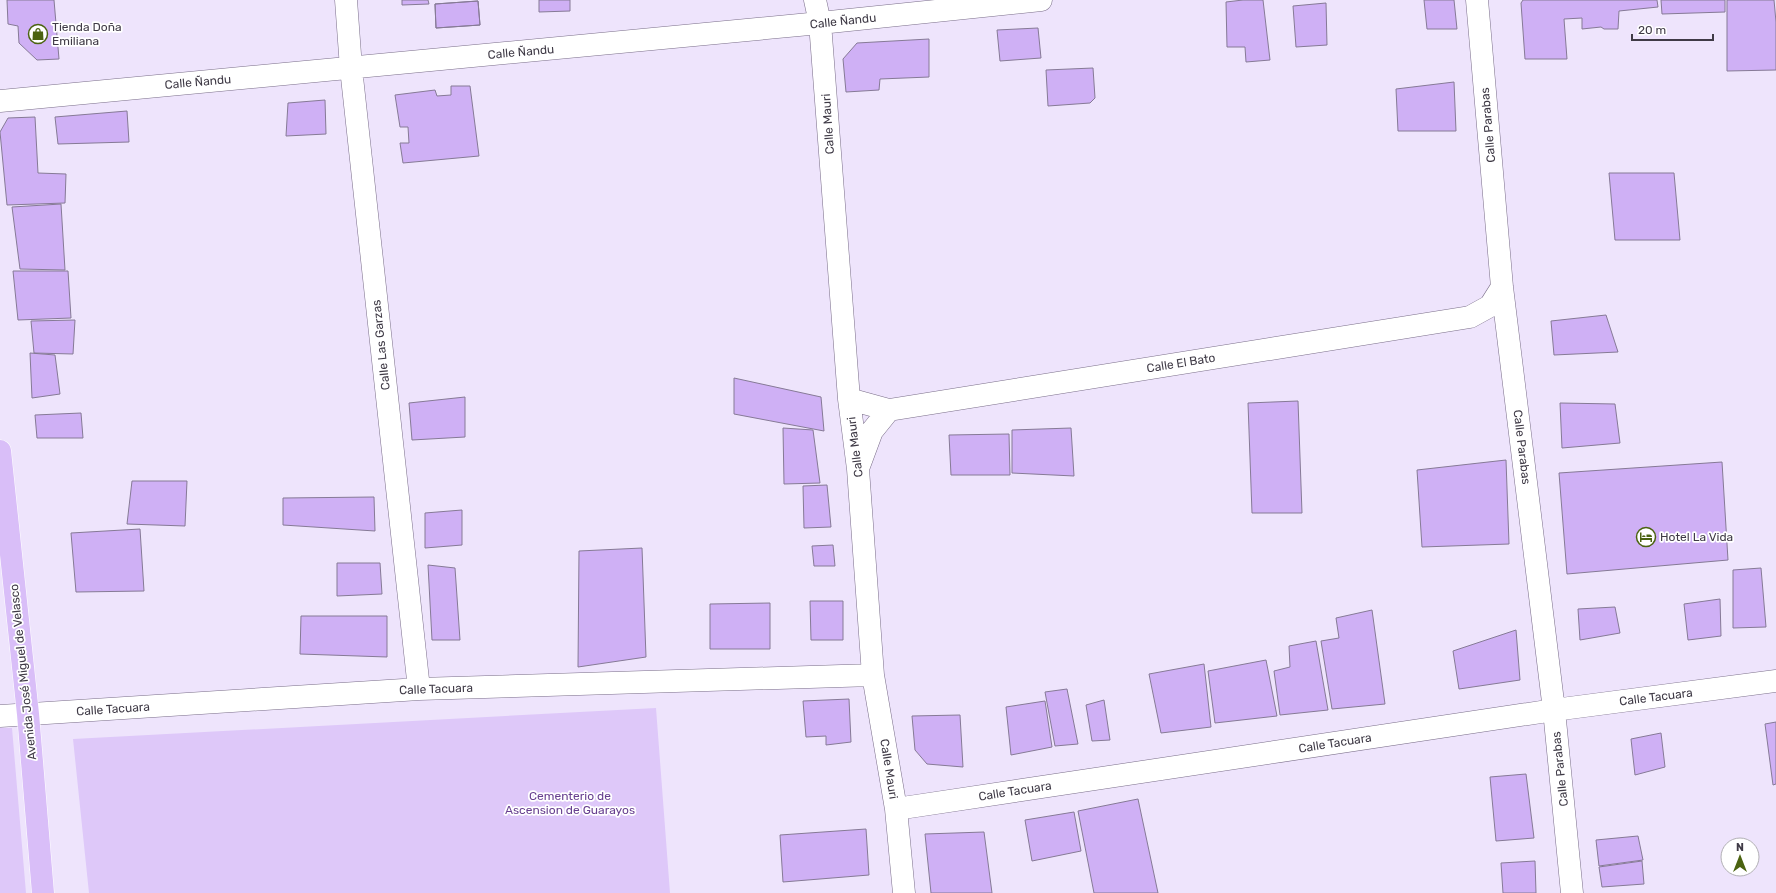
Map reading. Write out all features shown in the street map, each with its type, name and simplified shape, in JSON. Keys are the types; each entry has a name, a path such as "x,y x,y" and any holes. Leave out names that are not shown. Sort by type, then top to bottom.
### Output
{"main road":[{"name":"Avenida José Miguel de Velasco","path":"0,451 28,714 43,893"}],"street":[{"name":"Calle Las Garzas","path":"346,0 351,68 418,689"},
{"name":"Calle Mauri","path":"815,0 820,23 849,399 858,468 873,676 896,809 904,893"},
{"name":"Calle Ñandu","path":"0,101 820,23 1041,0"},
{"name":"Calle Parabas","path":"1477,0 1502,287 1554,710 1572,893"},
{"name":"Calle El Bato","path":"849,399 889,410 1470,317 1490,306 1502,287"},
{"path":"858,468 872,431 889,410"},
{"name":"Calle Tacuara","path":"0,716 418,689 873,676"},
{"name":"Calle Tacuara","path":"896,809 1554,710 1776,681"}],"green space":[{"name":"Cementerio de Ascension de Guarayos","path":"656,708 670,893 89,893 73,739"},
{"path":"0,728 12,728 26,893 0,893"}],"building":[{"name":"Tienda Doña Emiliana","path":"7,0 54,0 59,59 37,60 19,43 18,26 8,24"},
{"path":"402,0 428,0 429,4 402,5"},
{"path":"539,0 570,0 570,11 539,12"},
{"path":"1263,0 1270,60 1246,62 1245,47 1227,47 1226,2"},
{"path":"1424,0 1454,0 1457,29 1427,29"},
{"path":"1523,0 1657,0 1658,7 1619,11 1618,29 1604,29 1601,27 1582,29 1582,18 1564,19 1567,59 1525,59 1521,3"},
{"path":"1661,0 1725,0 1725,12 1662,14"},
{"path":"1727,0 1774,0 1776,22 1776,70 1727,71"},
{"path":"478,1 480,25 436,28 435,4"},
{"path":"478,1 480,25 436,28 435,4"},
{"path":"1326,3 1327,45 1296,47 1293,6"},
{"path":"1038,28 1041,58 1000,61 997,30"},
{"path":"929,39 929,77 880,79 879,90 846,92 843,59 857,43"},
{"path":"1093,68 1095,98 1090,103 1048,106 1046,70"},
{"path":"1454,82 1456,131 1398,131 1396,89"},
{"path":"451,86 470,86 479,156 403,163 400,143 409,143 408,127 400,127 395,95 435,90 437,96 451,95"},
{"path":"325,100 326,134 286,136 288,103"},
{"path":"127,111 129,142 58,144 55,117"},
{"path":"35,117 38,173 66,174 65,203 7,205 0,132 8,118"},
{"path":"1609,173 1674,173 1680,240 1615,240"},
{"path":"61,204 65,270 20,269 12,207"},
{"path":"13,271 68,271 71,318 18,320"},
{"path":"1606,315 1618,352 1554,355 1551,321"},
{"path":"75,320 73,354 34,353 31,321"},
{"path":"30,353 55,355 60,394 32,398"},
{"path":"734,378 821,397 824,431 734,414"},
{"path":"465,397 465,437 412,440 409,403"},
{"path":"1298,401 1302,513 1252,513 1248,403"},
{"path":"1560,403 1615,404 1620,443 1562,448"},
{"path":"81,413 83,438 37,438 35,415"},
{"path":"783,428 813,430 820,483 784,484"},
{"path":"1071,428 1074,476 1012,473 1012,430"},
{"path":"1009,434 1010,475 951,475 949,435"},
{"path":"1506,460 1509,544 1422,547 1417,470"},
{"name":"Hotel La Vida","path":"1722,462 1728,560 1567,574 1559,473"},
{"path":"132,481 187,481 185,526 127,524"},
{"path":"827,485 831,527 804,528 803,486"},
{"path":"374,497 375,531 283,525 283,498"},
{"path":"462,510 462,545 425,548 425,513"},
{"path":"140,529 144,591 76,592 71,533"},
{"path":"833,545 835,566 814,566 812,546"},
{"path":"642,548 646,657 578,667 579,551"},
{"path":"337,563 380,563 382,594 337,596"},
{"path":"428,565 455,568 460,640 432,640"},
{"path":"1761,568 1766,627 1733,628 1733,570"},
{"path":"1720,599 1721,636 1688,640 1684,604"},
{"path":"810,601 843,601 843,640 811,640"},
{"path":"770,603 770,649 710,649 710,604"},
{"path":"1615,607 1620,633 1580,640 1578,609"},
{"path":"1372,610 1385,704 1332,709 1321,641 1339,638 1336,618"},
{"path":"301,616 387,616 387,657 300,654"},
{"path":"1516,630 1520,680 1459,689 1453,651"},
{"path":"1316,641 1328,710 1280,715 1274,671 1290,667 1289,646"},
{"path":"1266,660 1277,716 1215,723 1208,671"},
{"path":"1204,664 1211,727 1161,733 1149,674"},
{"path":"1067,689 1078,744 1055,746 1045,692"},
{"path":"849,699 851,742 826,745 826,736 806,737 803,701"},
{"path":"1104,700 1110,740 1092,741 1086,705"},
{"path":"1045,701 1052,747 1011,755 1006,707"},
{"path":"960,715 963,767 927,764 915,750 912,716"},
{"path":"1776,722 1776,784 1773,785 1765,724"},
{"path":"1661,733 1665,767 1635,775 1631,739"},
{"path":"1526,774 1534,838 1496,841 1490,777"},
{"path":"1138,799 1158,893 1094,893 1078,811"},
{"path":"1074,812 1081,851 1032,861 1025,820"},
{"path":"866,829 869,875 783,882 780,835"},
{"path":"984,832 992,893 931,893 925,834"},
{"path":"1638,836 1643,860 1599,866 1596,840"},
{"path":"1535,861 1536,893 1503,893 1501,863"},
{"path":"1642,861 1644,884 1602,887 1599,867"}],"place":[{"name":"Tienda Doña Emiliana","path":"38,34"},
{"name":"Hotel La Vida","path":"1646,537"}]}
